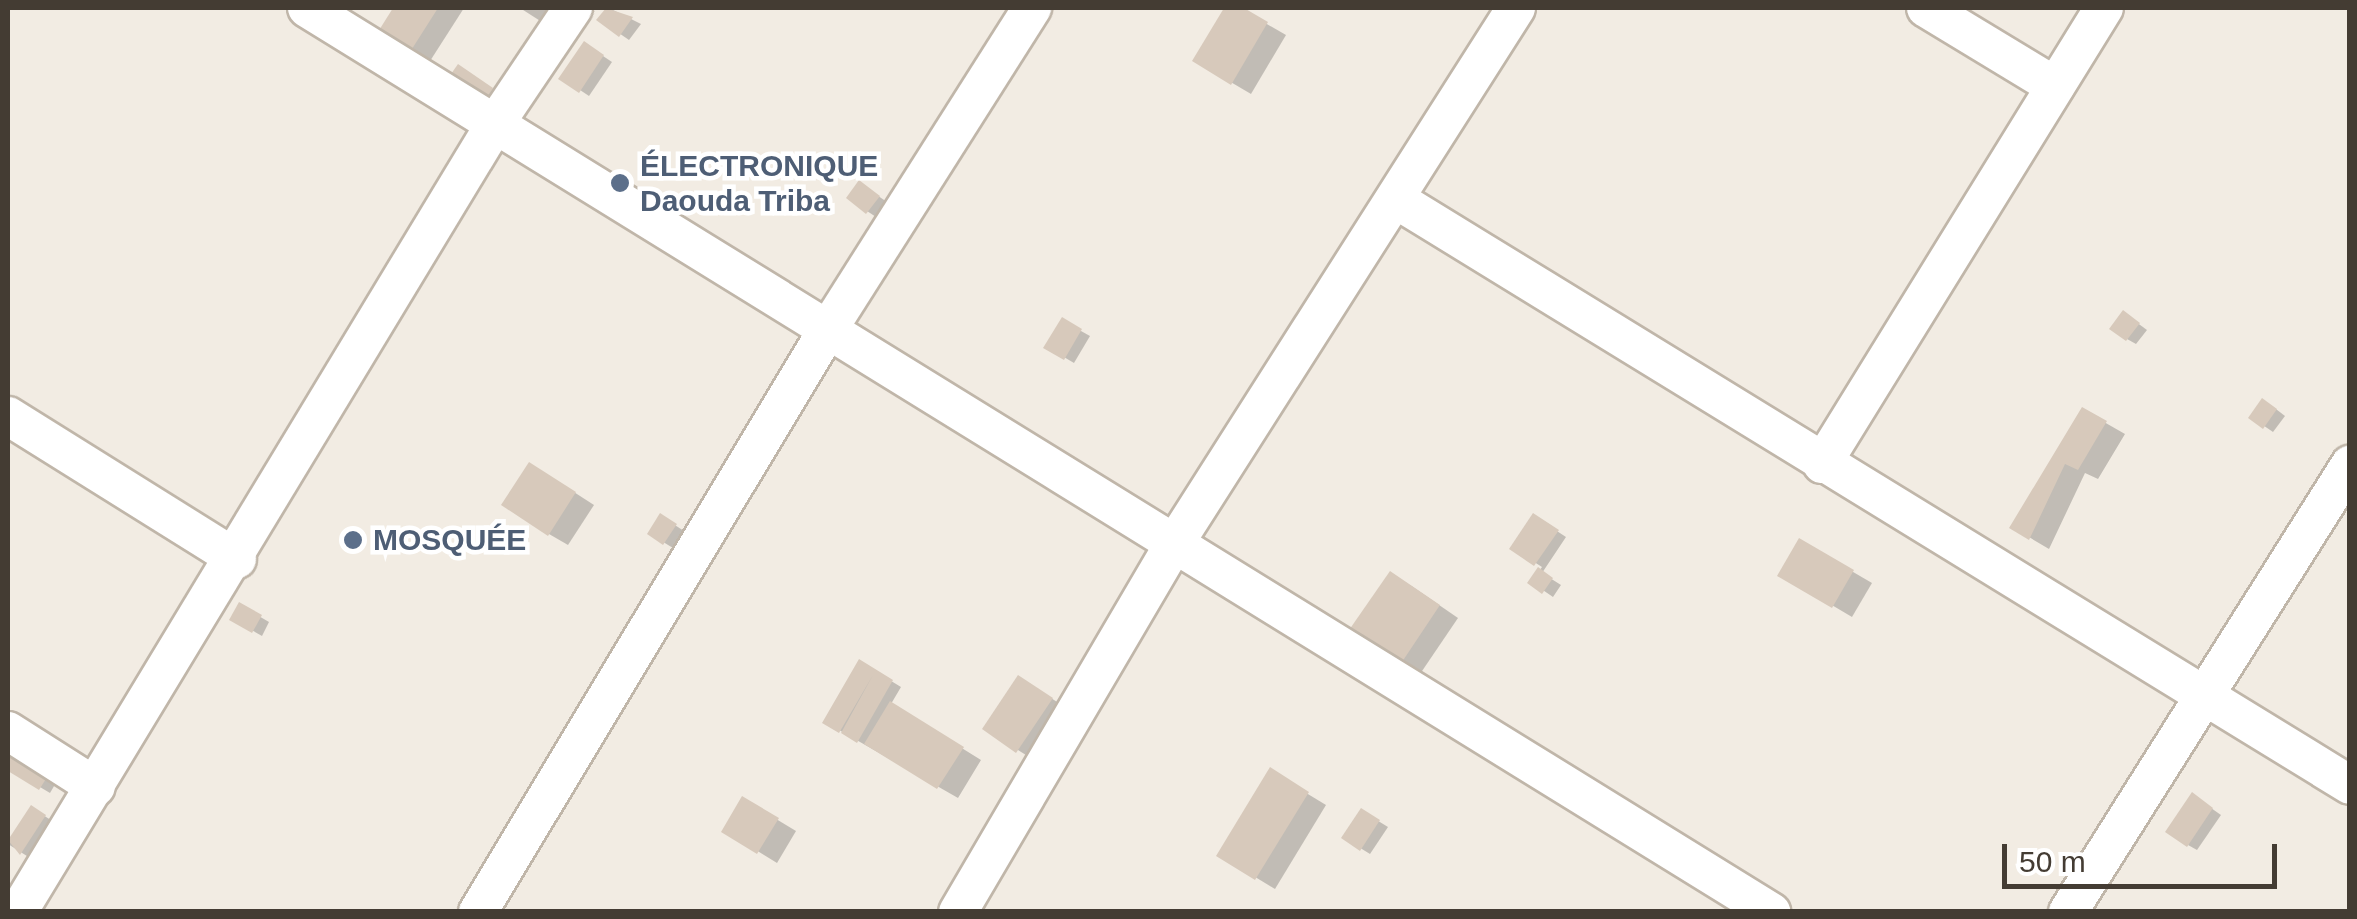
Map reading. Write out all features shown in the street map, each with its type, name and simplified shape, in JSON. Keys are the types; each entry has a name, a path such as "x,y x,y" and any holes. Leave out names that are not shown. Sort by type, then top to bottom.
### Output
{"street":[{"path":"308,8 1771,912"},
{"path":"18,912 237,559 495,124 573,8"},
{"path":"478,912 827,331 1032,8"},
{"path":"958,912 1173,546 1516,8"},
{"path":"1926,8 2056,86"},
{"path":"1822,464 2104,8"},
{"path":"1396,200 2350,785"},
{"path":"8,416 237,559"},
{"path":"2068,912 2350,465"},
{"path":"8,732 96,786"}],"building":[{"path":"393,8 438,8 403,63 371,43"},
{"path":"606,8 633,17 619,37 596,20"},
{"path":"1224,8 1244,8 1268,22 1231,85 1192,61"},
{"path":"584,41 604,55 579,93 558,79"},
{"path":"458,64 493,88 479,111 442,87"},
{"path":"859,180 880,196 866,214 846,198"},
{"path":"2123,310 2140,323 2126,341 2109,329"},
{"path":"1062,317 1082,329 1064,360 1043,348"},
{"path":"2262,398 2277,409 2263,429 2248,418"},
{"path":"2082,407 2107,421 2078,470 2065,464 2029,540 2009,528"},
{"path":"529,462 576,492 548,536 501,505"},
{"path":"660,513 677,524 663,545 647,534"},
{"path":"1533,513 1559,530 1534,566 1509,549"},
{"path":"1799,538 1854,570 1832,608 1777,576"},
{"path":"1538,567 1553,578 1542,594 1527,583"},
{"path":"1390,571 1440,605 1398,668 1347,633"},
{"path":"239,602 262,615 252,633 229,620"},
{"path":"859,659 893,680 857,743 841,733 873,675 839,733 822,723"},
{"path":"1018,675 1053,698 1016,753 982,729"},
{"path":"890,701 964,747 937,789 864,744"},
{"path":"8,748 49,774 39,790 8,771"},
{"path":"1270,767 1309,792 1255,880 1216,856"},
{"path":"2192,792 2213,808 2187,847 2165,832"},
{"path":"742,796 779,818 757,854 721,832"},
{"path":"31,805 46,815 20,855 8,840"},
{"path":"1361,808 1380,820 1360,851 1341,838"}],"place":[{"name":"ÉLECTRONIQUE Daouda Triba","path":"620,183"},
{"name":"MOSQUÉE","path":"353,540"}]}
